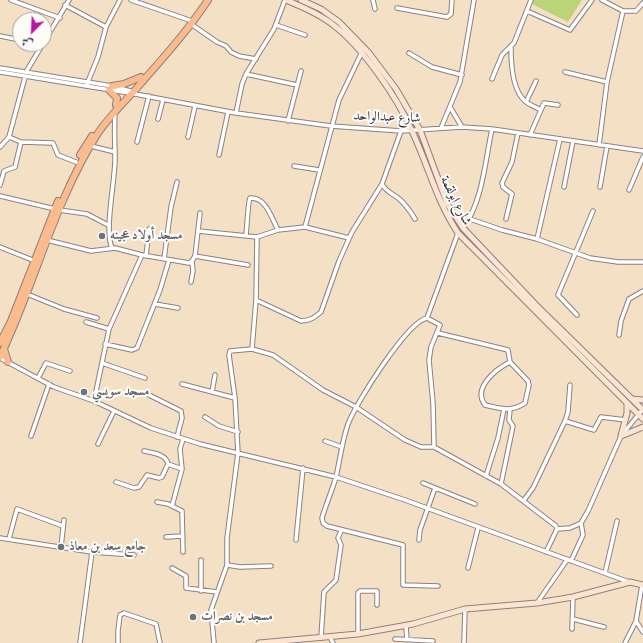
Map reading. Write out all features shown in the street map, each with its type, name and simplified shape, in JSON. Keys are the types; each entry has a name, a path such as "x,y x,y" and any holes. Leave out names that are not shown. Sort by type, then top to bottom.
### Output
{"main road":[{"path":"0,343 11,321 34,261 76,162 116,105 131,93 141,77 190,22 203,0"},
{"path":"0,358 47,240 57,209 90,146 102,128 208,0"},
{"path":"116,105 117,98 110,88 141,77"},
{"path":"4,349 8,362"}],"street":[{"path":"12,0 60,18"},
{"path":"52,31 69,0"},
{"path":"87,84 98,57 106,27 120,0"},
{"path":"131,0 190,22 217,42 226,46 231,52 241,57 256,59"},
{"path":"236,113 242,84 246,74 276,25 286,0"},
{"name":"شارع ابولقمة","path":"286,0 312,11 333,24 348,38 388,87 412,130 443,206 458,234 643,419"},
{"name":"شارع ابولقمة","path":"301,0 321,9 339,22 355,38 396,89 420,130 447,203 463,228 526,294 643,409"},
{"path":"373,0 375,9"},
{"path":"397,8 447,17 451,14 452,0"},
{"path":"441,128 462,75 474,0"},
{"path":"531,0 511,48 511,72 520,96 526,102 541,110"},
{"path":"527,11 570,30 592,0"},
{"path":"602,0 623,11 636,11 643,3"},
{"path":"65,5 106,27"},
{"path":"599,145 607,82 623,11"},
{"path":"276,25 305,34"},
{"path":"0,36 12,38"},
{"path":"492,79 502,55 511,48"},
{"path":"26,72 39,52"},
{"path":"409,53 432,67 462,75"},
{"path":"305,227 341,93 361,54"},
{"path":"0,68 87,84"},
{"path":"288,121 301,71"},
{"path":"0,72 25,77 87,84"},
{"path":"564,72 607,82"},
{"path":"246,74 297,85"},
{"path":"0,147 9,137 25,77"},
{"path":"526,102 536,81"},
{"name":"شارع عبدالواحد","path":"87,84 195,106 288,121 401,131 462,127 492,129 643,151"},
{"path":"137,142 149,96"},
{"path":"158,119 163,100"},
{"path":"530,135 545,102 558,105"},
{"path":"188,137 195,106"},
{"path":"450,107 462,127"},
{"path":"112,248 108,237 108,225 111,209 115,152 115,112"},
{"path":"219,155 228,112"},
{"path":"463,228 470,219 478,192 492,129"},
{"path":"256,300 301,321 307,321 314,318 324,305 339,261 349,238 382,184 401,131"},
{"path":"506,219 512,194 503,187 502,183 512,162 518,133"},
{"path":"9,137 21,142 51,143 54,145 58,154 76,162"},
{"path":"537,239 560,139"},
{"path":"564,187 573,141"},
{"path":"0,183 4,171 15,167 21,142"},
{"path":"90,146 115,152"},
{"path":"600,187 608,146"},
{"path":"629,190 643,157"},
{"path":"294,166 320,170"},
{"path":"164,259 171,207 177,182"},
{"path":"382,184 385,190 407,207 415,219"},
{"path":"0,196 87,214 108,225"},
{"path":"246,235 248,201 250,198 257,197 263,201 278,230"},
{"path":"578,316 558,295 593,211"},
{"path":"190,282 193,271 192,261 195,256 200,213"},
{"path":"470,219 502,230 537,239 590,258 618,262 643,262"},
{"path":"198,231 257,237 278,230 305,227 349,238"},
{"path":"94,401 109,329 144,255 149,230"},
{"path":"438,586 403,585 403,545 341,531 327,526 322,520 336,477 348,424 356,407 394,350 419,321 427,318 458,234"},
{"path":"252,349 256,300 257,237"},
{"path":"47,240 91,250 112,248 187,263 192,261"},
{"path":"0,248 34,261"},
{"path":"195,256 248,265"},
{"path":"105,344 126,350 136,350 155,304 169,260"},
{"path":"618,335 621,321 629,299 643,291"},
{"path":"26,294 64,309 97,318"},
{"path":"155,304 178,308"},
{"path":"427,318 440,326 432,347 429,364 433,403 434,447"},
{"path":"86,322 109,329"},
{"path":"438,333 506,349 510,352 510,362 529,385 525,403 516,409 504,409 484,405 482,392 484,384 498,368 510,362"},
{"path":"214,643 211,610 216,592 227,565 228,538 238,453 238,432 230,351 252,349 273,355 323,390 356,407 405,440 421,447 434,447 501,484 554,524 557,529"},
{"path":"0,358 49,384 94,401 151,428 182,439 336,477 642,585 636,621 625,643"},
{"path":"38,378 46,363 70,371"},
{"path":"102,363 145,378"},
{"path":"212,392 215,375"},
{"path":"31,436 49,384"},
{"path":"182,384 235,398"},
{"path":"524,500 533,488 565,421 568,412 570,385"},
{"path":"149,395 181,411 182,418 177,437"},
{"path":"632,399 643,400"},
{"path":"537,603 569,560 583,535 581,524 621,436 626,420 627,403"},
{"path":"486,476 498,438 504,409"},
{"path":"501,484 513,426 510,420 510,409"},
{"path":"621,436 643,409"},
{"path":"98,444 114,411"},
{"path":"205,417 219,426 238,432"},
{"path":"565,421 594,430 601,417 626,420"},
{"path":"621,436 643,427"},
{"path":"172,506 182,469 180,449 182,439"},
{"path":"325,441 342,447"},
{"path":"116,482 134,488 139,487 147,474 159,478 162,477 168,464 166,458 144,451"},
{"path":"168,464 182,469"},
{"path":"296,540 304,468"},
{"path":"422,483 475,504"},
{"path":"419,540 420,530 434,488"},
{"path":"157,502 172,506 183,513 182,552"},
{"path":"9,539 17,509 63,526"},
{"path":"60,547 64,520"},
{"path":"605,573 618,521"},
{"path":"557,529 570,528 581,524"},
{"path":"468,568 478,528"},
{"path":"546,552 557,529"},
{"path":"321,638 324,592 336,580 341,545 338,538 341,531"},
{"path":"166,537 183,536"},
{"path":"0,538 92,552 134,555"},
{"path":"80,643 92,552"},
{"path":"201,560 201,591"},
{"path":"227,565 240,567 271,566"},
{"path":"172,568 186,576 186,588 216,592"},
{"path":"259,643 290,642 358,634 406,626 465,609 537,603 573,597 630,582"},
{"path":"358,634 358,593 360,591 377,591 377,606"},
{"path":"572,629 573,597"},
{"path":"464,643 465,609"},
{"path":"118,643 120,615 124,613 156,624 160,643"},
{"path":"573,619 604,627"},
{"path":"636,621 643,632"},
{"path":"406,626 407,640"},
{"path":"330,637 333,643"},
{"path":"396,639 433,641"}],"green space":[{"path":"533,0 582,0 568,22 532,4"}],"place":[{"name":"مسجد أولاد عجينه","path":"102,236"},
{"name":"مسجد سويسي","path":"84,392"},
{"name":"جامع سعد بن معاذ","path":"61,547"},
{"name":"مسجد بن نصرات","path":"193,617"}]}
